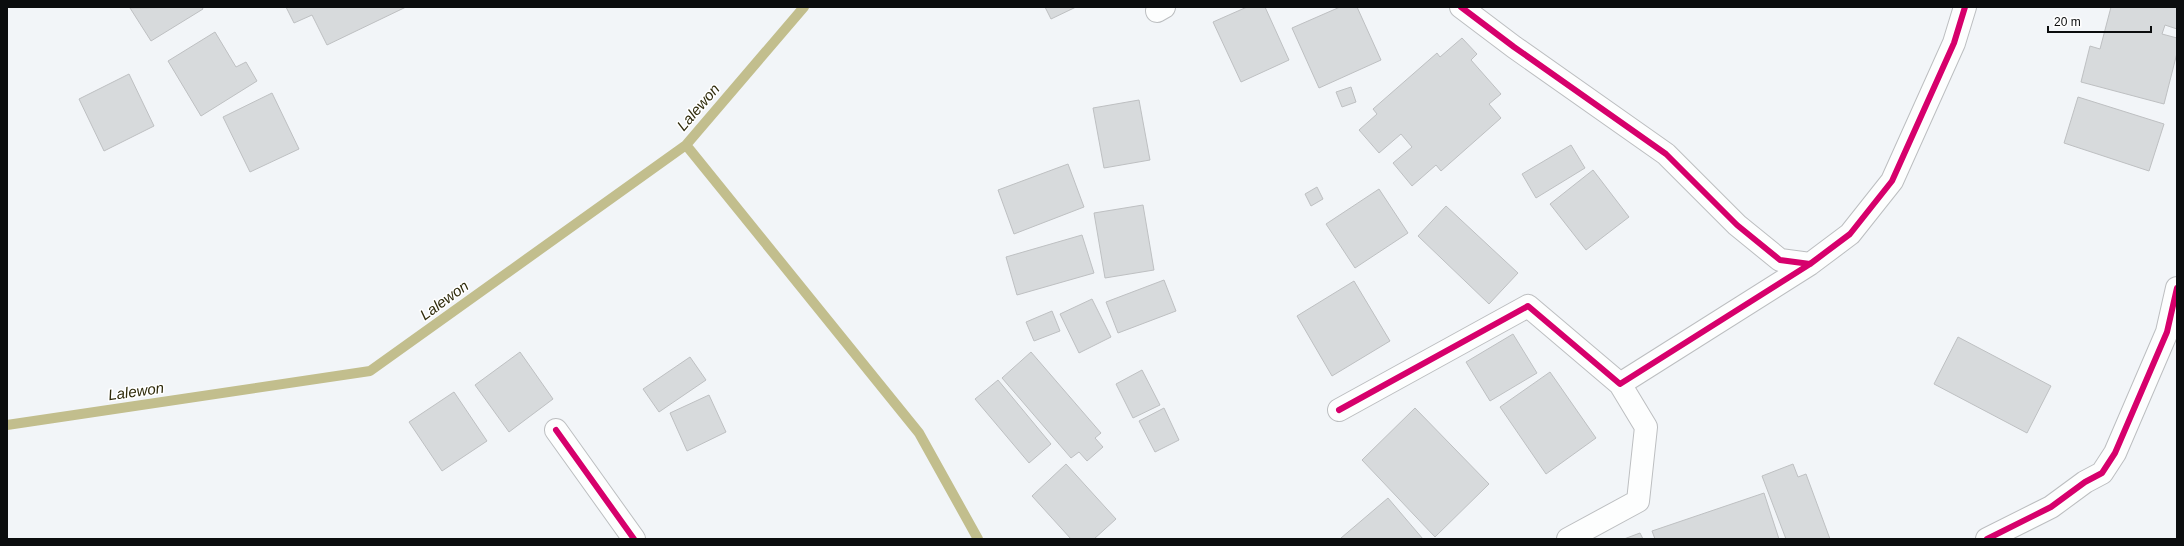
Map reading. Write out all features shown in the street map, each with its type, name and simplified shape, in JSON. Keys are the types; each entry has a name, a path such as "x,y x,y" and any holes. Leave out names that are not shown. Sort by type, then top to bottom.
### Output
{"street":[{"path":"1461,7 1514,47 1666,154 1737,225 1780,260 1810,264"},
{"path":"1620,384 1810,264 1850,234 1892,181 1954,43 1965,7"},
{"path":"1987,539 2051,507 2085,482 2102,473 2116,453 2168,332 2177,288"},
{"path":"1339,410 1528,306 1620,384 1646,427 1638,500 1568,539"},
{"path":"556,430 634,539"}],"building":[{"path":"202,7 203,9 151,41 130,8"},
{"path":"286,7 406,7 327,45 312,15 294,23"},
{"path":"1045,7 1076,7 1051,19"},
{"path":"1247,7 1265,7 1289,60 1241,82 1213,22"},
{"path":"1340,7 1357,7 1381,60 1319,88 1292,28"},
{"path":"2111,7 2177,7 2177,29 2165,25 2162,34 2177,38 2177,53 2164,104 2081,82 2090,46 2100,49"},
{"path":"215,32 236,67 246,62 257,81 201,116 168,61"},
{"path":"1462,38 1477,54 1471,60 1501,94 1489,104 1501,118 1441,171 1436,165 1412,186 1393,163 1412,147 1401,134 1379,153 1359,130 1377,114 1373,109 1437,53 1440,57"},
{"path":"129,74 154,126 104,151 79,99"},
{"path":"1351,87 1356,102 1342,107 1336,92"},
{"path":"272,93 299,149 250,172 223,117"},
{"path":"2078,97 2164,124 2149,171 2064,143"},
{"path":"1139,100 1150,160 1104,168 1093,108"},
{"path":"1571,145 1585,168 1536,198 1522,174"},
{"path":"1068,164 1084,207 1014,234 998,190"},
{"path":"1593,170 1629,217 1586,250 1550,204"},
{"path":"1317,187 1323,199 1311,206 1305,194"},
{"path":"1379,189 1408,233 1355,268 1326,224"},
{"path":"1143,205 1154,270 1105,278 1094,213"},
{"path":"1446,206 1518,273 1489,304 1418,236"},
{"path":"1082,235 1094,273 1017,295 1006,257"},
{"path":"1164,280 1176,311 1118,333 1106,302"},
{"path":"1354,281 1390,341 1332,376 1297,316"},
{"path":"1092,299 1111,337 1079,353 1060,314"},
{"path":"1052,311 1060,331 1034,341 1026,322"},
{"path":"1513,334 1537,373 1490,401 1466,362"},
{"path":"1958,337 2051,386 2027,433 1934,384"},
{"path":"520,352 553,399 509,432 475,385"},
{"path":"1031,352 1101,433 1095,438 1103,447 1087,461 1079,452 1071,458 1002,378"},
{"path":"690,357 706,380 659,412 643,389"},
{"path":"1142,370 1160,405 1133,418 1116,384"},
{"path":"1550,372 1596,438 1546,474 1500,407"},
{"path":"998,380 1051,444 1029,463 975,399"},
{"path":"454,392 487,441 442,471 409,422"},
{"path":"709,395 726,432 687,451 670,413"},
{"path":"1164,408 1179,440 1155,452 1139,421"},
{"path":"1415,408 1489,484 1435,537 1362,460"},
{"path":"1066,464 1116,519 1094,539 1071,539 1032,496"},
{"path":"1793,464 1798,477 1806,474 1830,539 1786,539 1762,476"},
{"path":"1764,493 1779,539 1655,539 1652,531"},
{"path":"1388,498 1423,539 1341,538"},
{"path":"1640,533 1643,539 1624,539"}],"waterway":[{"name":"Lalewon","path":"7,425 370,371 686,145 804,7"},
{"path":"686,145 919,433 978,539"}],"cycle path":[{"path":"1461,7 1514,47 1666,154 1737,225 1780,260 1810,264"},
{"path":"1339,410 1528,306 1620,384 1810,264 1850,234 1892,181 1954,43 1965,7"},
{"path":"1987,539 2051,507 2085,482 2102,473 2115,453 2167,332 2177,288"},
{"path":"556,430 634,539"}]}
